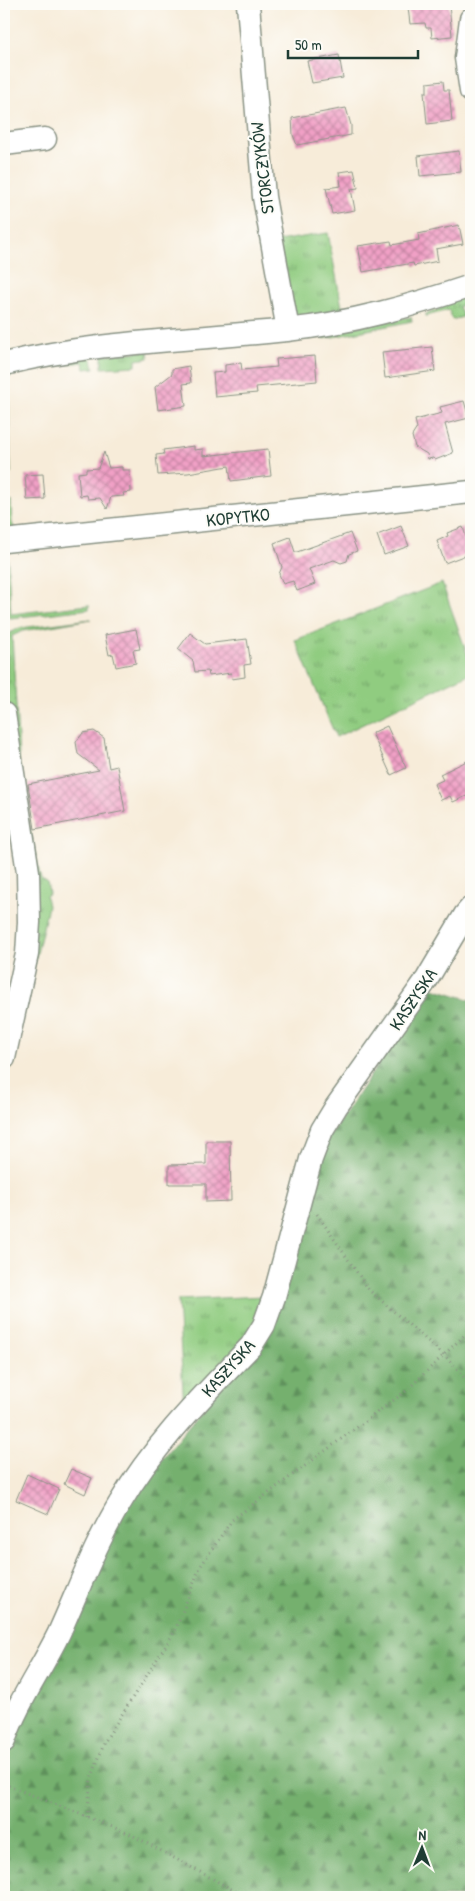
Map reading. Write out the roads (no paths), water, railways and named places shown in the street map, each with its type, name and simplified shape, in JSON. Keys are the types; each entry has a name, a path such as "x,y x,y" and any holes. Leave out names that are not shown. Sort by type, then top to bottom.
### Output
{"street":[{"name":"STORCZYKÓW","path":"248,4 264,196 288,330"},
{"path":"471,19 466,58 471,91"},
{"path":"4,144 45,139"},
{"path":"4,364 47,354 110,345 288,330 382,314 471,286"},
{"name":"KOPYTKO","path":"4,541 471,492"},
{"path":"4,714 9,794 28,872 29,922 27,954 4,1058"},
{"name":"KASZYSKA","path":"4,1741 15,1713 58,1633 100,1537 121,1500 152,1456 191,1409 251,1346 264,1325 314,1148 330,1117 416,995 471,908"}]}
